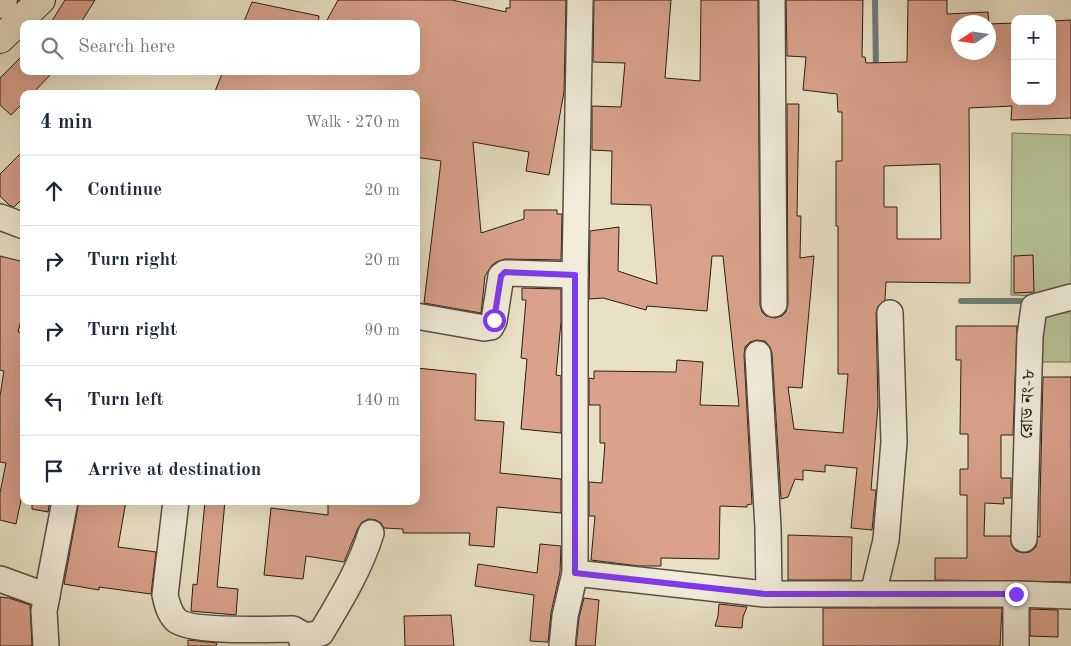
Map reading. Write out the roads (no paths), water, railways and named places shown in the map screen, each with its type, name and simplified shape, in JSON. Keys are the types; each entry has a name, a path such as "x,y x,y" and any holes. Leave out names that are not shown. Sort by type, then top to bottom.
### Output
{"main road":[{"path":"0,4 3,0"},
{"path":"0,39 41,0"}],"street":[{"path":"562,646 565,616 575,573 575,275 580,0"},
{"path":"772,0 774,304"},
{"path":"0,217 20,224"},
{"path":"420,317 484,328 491,326 494,320 501,276 505,272 575,275"},
{"name":"রোড নং-৮","path":"1024,539 1030,336 1034,307 1071,297"},
{"path":"873,594 886,540 894,442 890,313"},
{"path":"758,354 769,594"},
{"path":"46,646 44,611 64,505"},
{"path":"176,505 165,595 167,608 176,620 185,625 200,628 293,629 300,633 302,641 320,633 345,593 366,548 370,533"},
{"path":"575,573 769,594 1016,594 1071,596"},
{"path":"0,579 47,596"},
{"path":"1016,594 1016,646"}],"waterway":[{"path":"875,0 876,71"},
{"path":"961,301 1020,301"}]}
